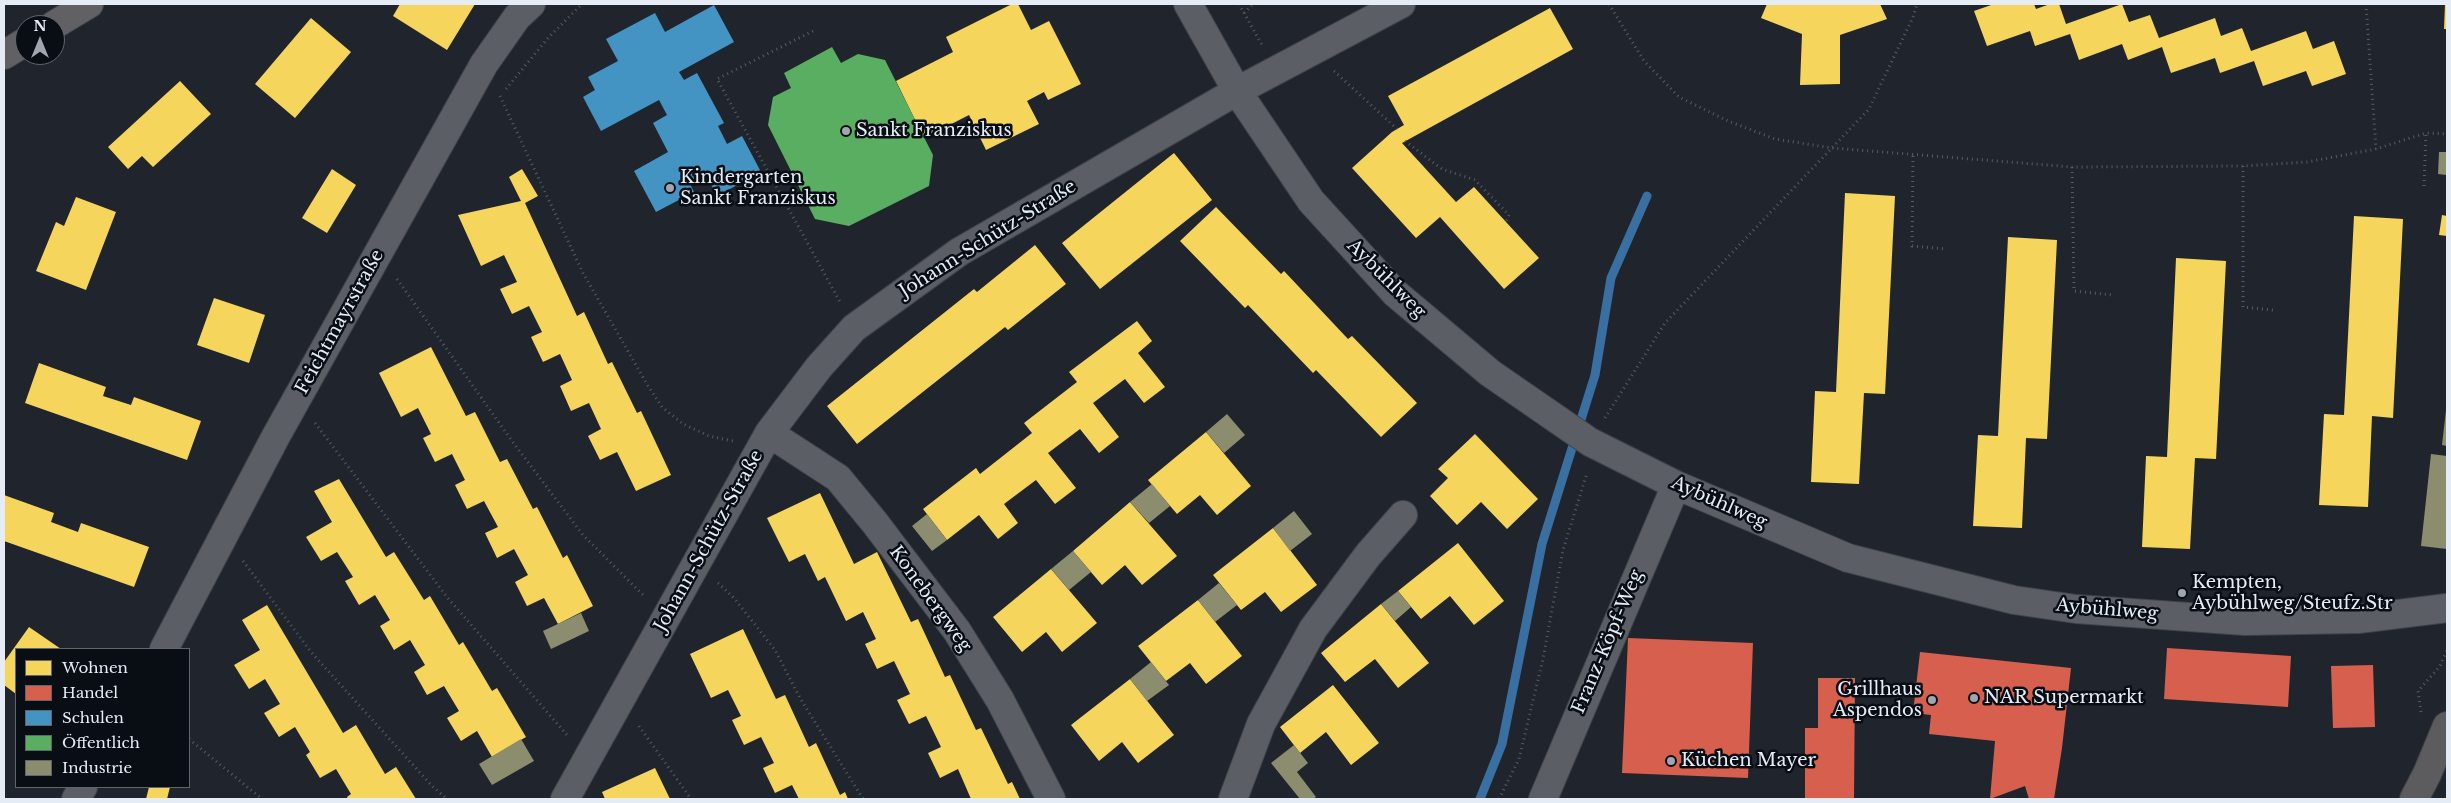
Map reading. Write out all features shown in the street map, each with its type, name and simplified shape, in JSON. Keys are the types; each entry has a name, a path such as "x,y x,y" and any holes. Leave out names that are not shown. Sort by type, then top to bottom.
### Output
{"main road":[{"path":"65,18 89,4"},
{"path":"4,55 15,48"},
{"path":"2414,799 2427,774 2447,726"}],"street":[{"name":"Feichtmayrstraße","path":"165,648 294,405 484,64 517,17 531,4"},
{"name":"Aybühlweg","path":"1188,4 1237,91 1311,200 1395,293 1490,373 1590,442 1676,485 1848,558 2014,600 2076,609 2245,621 2358,619 2447,608"},
{"name":"Johann-Schütz-Straße","path":"565,799 589,760 763,444 819,367 854,328 959,252 1237,91 1401,4"},
{"name":"Konebergweg","path":"763,444 838,478 875,523 957,631 1000,700 1051,799"},
{"name":"Franz-Köpf-Weg","path":"1543,799 1676,485"},
{"path":"1233,799 1261,724 1313,629 1368,555 1403,515"},
{"path":"76,799 82,788"}],"path":[{"path":"1239,4 1276,70"},
{"path":"1244,13 1253,4"},
{"path":"1609,4 1644,61 1679,97 1728,121 1775,139 1832,148 1914,156 2072,167 2243,166 2307,162 2376,149 2426,133 2447,134"},
{"path":"1499,799 1519,759 1543,659 1563,550 1590,442 1665,323 1869,109 1913,17 1917,4"},
{"path":"2366,4 2376,149"},
{"path":"813,31 717,79 854,328"},
{"path":"1311,51 1397,129"},
{"path":"500,96 583,273 662,407 683,424 709,436 737,442 763,444"},
{"path":"2424,186 2426,133"},
{"path":"1405,141 1442,169 1475,180 1509,215 1506,222"},
{"path":"1914,156 1912,246 1946,249"},
{"path":"2243,166 2243,307 2274,310"},
{"path":"2072,167 2074,291 2114,295"},
{"path":"376,256 395,277 512,441 583,535 667,619"},
{"path":"294,405 315,424 446,597 589,760"},
{"path":"222,539 242,560 311,652 432,786 447,799"},
{"path":"696,567 734,598 775,650 800,698 863,799"},
{"path":"616,708 641,728 690,799"},
{"path":"190,740 262,799"}],"building: Wohnen":[{"path":"400,4 475,4 447,50 393,16"},
{"path":"1012,4 1018,4 1031,30 1049,21 1081,84 1048,100 1044,92 1027,101 1039,124 986,150 969,115 924,138 896,81 953,52 946,37"},
{"path":"1767,4 1880,4 1887,19 1840,35 1840,84 1800,85 1802,34 1761,18"},
{"path":"1994,4 2034,4 2036,9 2050,4 2059,4 2066,24 2122,4 2129,22 2150,15 2159,38 2215,18 2221,36 2242,28 2251,51 2306,31 2313,49 2334,41 2346,74 2312,86 2306,71 2263,86 2254,61 2220,73 2215,58 2171,73 2162,47 2128,60 2122,44 2079,60 2070,34 2035,46 2030,31 1987,46 1974,11"},
{"path":"2445,4 2447,4 2447,29 2444,29"},
{"path":"1550,8 1573,49 1402,143 1456,202 1474,187 1539,258 1504,289 1440,217 1416,238 1352,168 1392,132 1404,125 1388,96"},
{"path":"311,18 351,52 295,118 255,84"},
{"path":"180,81 211,114 153,167 142,156 128,169 108,147"},
{"path":"1174,153 1212,200 1100,289 1062,243"},
{"path":"332,169 356,185 327,233 302,218"},
{"path":"522,169 538,196 525,203 577,316 584,312 608,364 612,362 637,413 641,411 671,475 636,491 617,452 600,460 588,436 601,429 589,403 571,411 560,386 572,380 560,354 543,362 531,337 542,332 529,306 512,314 500,289 517,282 504,255 481,266 458,215 521,201 509,177"},
{"path":"1845,193 1895,196 1885,394 1864,393 1859,484 1811,482 1815,391 1836,392"},
{"path":"76,197 116,212 86,290 36,271 56,222 64,226"},
{"path":"1216,207 1281,274 1284,271 1348,339 1352,336 1417,403 1381,437 1316,370 1313,373 1248,305 1245,308 1180,241"},
{"path":"2442,215 2447,216 2447,236 2439,235"},
{"path":"2354,216 2403,219 2393,418 2372,416 2368,507 2319,505 2324,414 2344,415"},
{"path":"2008,237 2057,240 2047,439 2026,438 2022,528 1973,526 1978,435 1998,436"},
{"path":"1035,245 1066,284 1008,330 1005,327 857,444 827,406 974,289 977,292"},
{"path":"2176,258 2226,261 2216,459 2195,458 2190,549 2142,547 2146,456 2167,457"},
{"path":"214,298 265,315 249,363 197,345"},
{"path":"1137,321 1152,341 1138,353 1165,387 1144,403 1125,379 1093,403 1119,437 1099,453 1080,429 1048,453 1076,488 1055,504 1036,480 1004,504 1018,523 998,539 979,515 947,540 923,509 976,468 980,474 1032,433 1024,423 1077,382 1069,372"},
{"path":"431,347 466,416 475,412 500,462 507,459 533,509 537,507 563,558 567,555 593,606 558,624 544,598 527,606 515,582 528,575 514,549 497,558 485,533 498,527 484,501 467,509 455,485 465,480 452,454 435,462 423,438 431,434 418,408 401,417 379,373"},
{"path":"39,363 106,387 103,396 131,405 134,397 201,421 187,460 25,403"},
{"path":"1206,432 1251,486 1217,515 1200,495 1177,514 1148,480"},
{"path":"1475,434 1538,499 1507,529 1481,502 1457,525 1430,496 1448,478 1438,469"},
{"path":"339,479 386,557 394,552 424,600 430,596 459,645 463,642 492,691 497,688 526,737 492,757 477,731 461,741 447,718 459,711 444,686 427,695 414,672 425,665 410,640 394,650 380,626 390,620 375,595 359,605 345,581 353,577 337,552 321,561 306,537 332,522 314,491"},
{"path":"820,493 854,564 877,552 911,622 918,619 945,677 950,675 976,730 981,728 1008,784 1012,782 1020,799 971,799 958,769 940,778 928,753 941,747 926,716 909,724 897,700 910,694 894,661 877,669 865,644 876,639 863,612 846,621 825,577 818,581 805,554 789,562 767,518"},
{"path":"4,495 54,513 51,522 78,532 81,523 149,547 134,587 4,541"},
{"path":"1130,502 1177,556 1142,585 1125,565 1102,585 1073,551"},
{"path":"1273,528 1317,585 1281,612 1265,592 1241,610 1213,575"},
{"path":"1458,543 1504,601 1474,625 1450,596 1421,619 1398,591"},
{"path":"1051,569 1097,623 1062,652 1046,632 1022,652 993,617"},
{"path":"1198,600 1242,656 1206,684 1190,663 1166,681 1138,646"},
{"path":"1381,604 1429,663 1398,688 1375,659 1345,682 1321,653"},
{"path":"267,605 343,733 356,725 385,774 396,767 416,799 348,799 347,797 351,794 336,769 320,778 306,755 310,752 295,727 279,737 264,713 280,704 265,679 249,689 234,665 260,650 242,620"},
{"path":"29,627 60,648 15,648 15,693 4,685 4,662"},
{"path":"743,629 776,699 785,695 809,747 816,743 840,795 845,792 848,799 799,799 792,785 775,793 763,768 774,763 761,737 744,745 732,720 741,716 728,690 711,698 690,654"},
{"path":"1130,679 1174,735 1138,763 1122,742 1099,761 1071,725"},
{"path":"1333,685 1379,743 1351,765 1326,732 1300,753 1280,727"},
{"path":"655,768 670,799 605,799 602,792"},
{"path":"149,788 170,788 167,799 146,799"}],"building: Handel":[{"path":"1628,638 1753,643 1748,778 1622,773"},
{"path":"2167,648 2291,656 2288,707 2164,699"},
{"path":"1920,652 2071,668 2054,799 2029,799 2025,786 1990,799 1995,741 1929,734 1931,715 1913,713"},
{"path":"2373,665 2375,727 2333,728 2331,666"},
{"path":"1818,678 1855,678 1854,799 1805,799 1805,728 1818,728"}],"building: Schulen":[{"path":"714,5 734,42 679,72 684,80 697,73 724,123 718,126 727,144 742,136 761,172 717,196 705,173 689,182 694,192 656,212 634,171 668,152 653,123 667,115 659,100 601,131 583,97 595,90 588,77 618,61 606,39 655,13 665,32"}],"building: Öffentlich":[{"name":"Sankt Franziskus","path":"832,47 841,63 858,54 885,60 933,155 929,186 849,226 815,219 768,125 773,97 791,88 784,73"}],"building: Industrie":[{"path":"2439,152 2447,152 2447,175 2438,174"},
{"path":"2447,410 2447,446 2442,445"},
{"path":"1227,414 1245,435 1224,453 1206,432"},
{"path":"2431,454 2447,456 2447,549 2421,546"},
{"path":"1152,484 1170,506 1149,523 1130,502"},
{"path":"1294,511 1312,534 1290,551 1273,528"},
{"path":"927,514 947,540 932,551 912,526"},
{"path":"1073,551 1091,572 1069,590 1051,569"},
{"path":"1219,583 1237,605 1215,622 1198,600"},
{"path":"1398,591 1411,607 1395,621 1381,604"},
{"path":"581,613 589,631 551,649 543,631"},
{"path":"1151,662 1169,685 1147,701 1130,679"},
{"path":"521,739 534,761 492,785 479,764"},
{"path":"1294,745 1308,763 1297,772 1316,797 1313,799 1300,799 1271,763"}],"waterway":[{"path":"1480,799 1502,744 1542,544 1595,375 1611,278 1647,196"}],"place":[{"name":"Sankt Franziskus","path":"846,131"},
{"name":"Kindergarten Sankt Franziskus","path":"670,188"},
{"name":"Kempten, Aybühlweg/Steufz.Str","path":"2182,593"},
{"name":"NAR Supermarkt","path":"1974,698"},
{"name":"Grillhaus Aspendos","path":"1932,700"},
{"name":"Küchen Mayer","path":"1671,761"}]}
